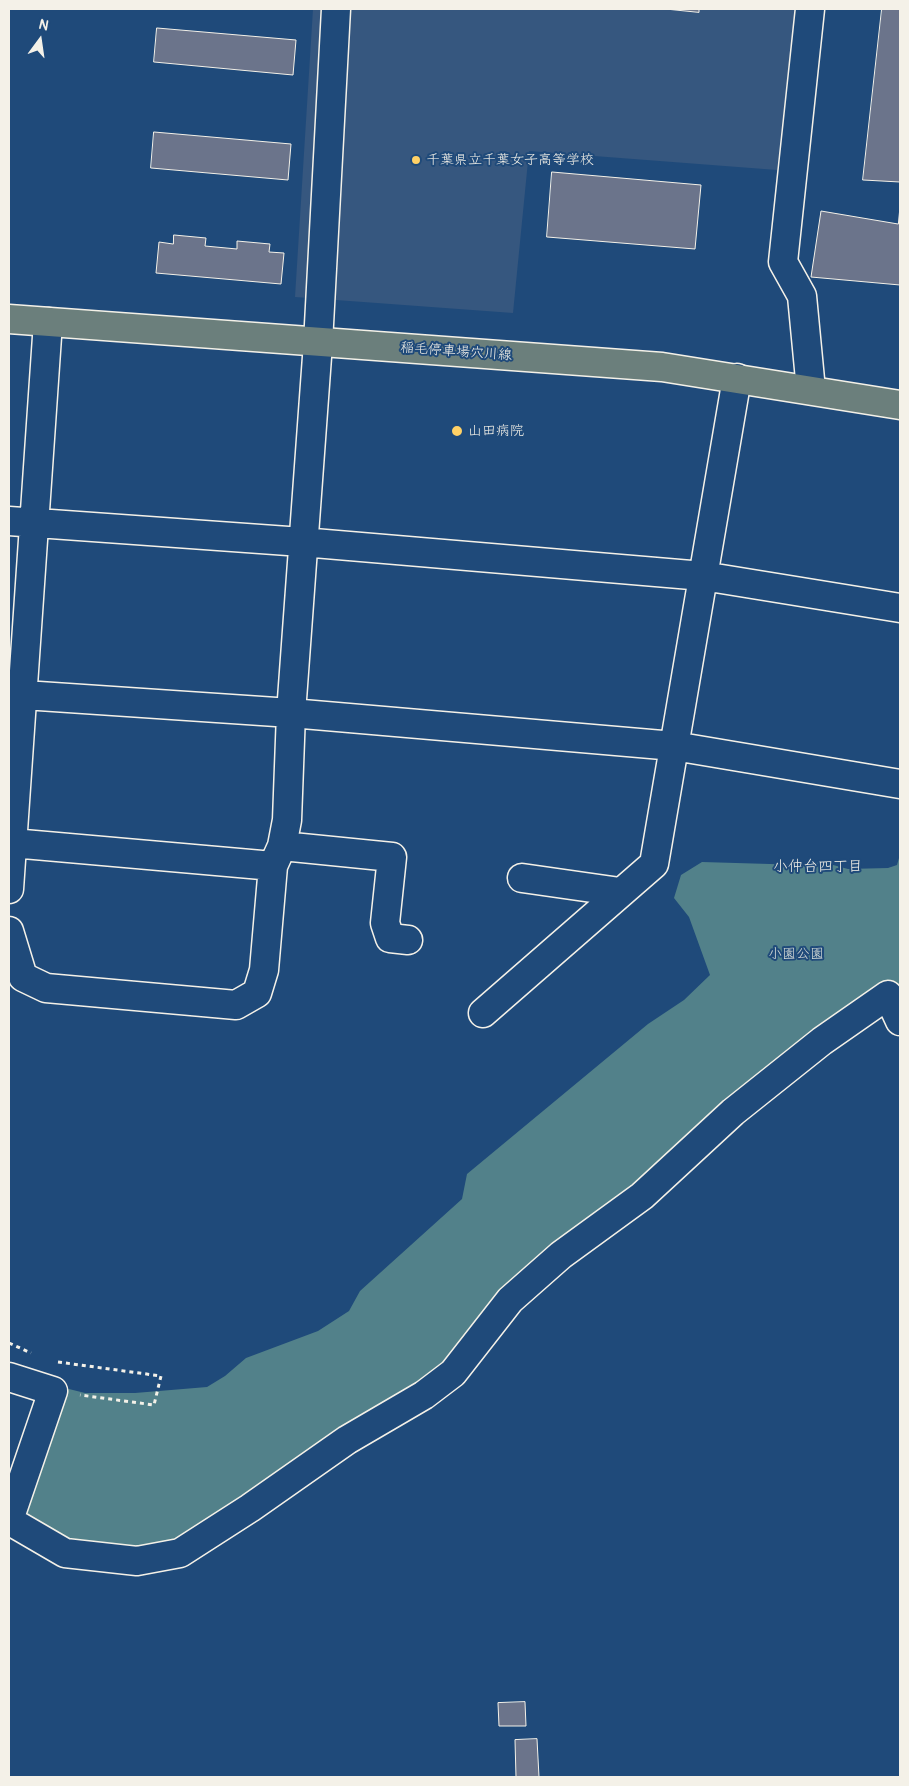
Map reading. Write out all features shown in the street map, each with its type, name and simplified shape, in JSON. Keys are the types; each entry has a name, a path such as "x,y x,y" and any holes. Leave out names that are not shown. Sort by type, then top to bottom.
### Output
{"main road":[{"name":"稲毛停車場穴川線","path":"9,319 662,367 900,405"}],"street":[{"path":"9,931 23,977 46,988 236,1005 257,993 264,970 278,856 287,820 291,713 318,343 336,9"},
{"path":"810,9 784,262 802,296 811,390"},
{"path":"9,889 22,522 48,322"},
{"path":"483,1013 654,864 737,378"},
{"path":"22,522 302,542 703,576 900,608"},
{"path":"16,694 291,713 674,746 900,784"},
{"path":"12,843 278,856 392,857 385,923 390,938 408,940"},
{"path":"522,878 620,892"},
{"path":"9,1377 53,1391 10,1521 64,1553 137,1561 180,1553 250,1508 347,1440 424,1395 453,1374 510,1300 561,1256 642,1196 733,1112 822,1041 888,995 900,1021"}],"path":[{"path":"9,1343 39,1357"},
{"path":"53,1391 154,1405 161,1376 56,1361"}],"shaded area":[{"name":"千葉県立千葉女子高等学校","path":"313,9 795,9 777,170 529,151 513,313 295,297"}],"green space":[{"name":"小園公園","path":"899,858 900,990 721,1123 449,1371 179,1547 137,1556 64,1547 17,1519 65,1388 85,1393 135,1393 207,1387 225,1376 246,1358 318,1331 349,1311 360,1291 462,1199 467,1174 648,1024 684,1000 710,975 689,917 674,898 681,875 702,862 804,865 822,862 848,869 888,868 897,865"}],"building":[{"path":"666,9 699,9 699,12"},
{"path":"882,9 900,9 900,182 863,180"},
{"path":"157,28 296,40 293,75 154,62"},
{"path":"154,132 291,144 288,180 151,168"},
{"path":"552,172 701,185 695,249 547,237"},
{"path":"900,207 900,285 811,277 821,211 898,224"},
{"path":"174,235 206,238 205,246 237,249 237,241 270,244 269,252 284,253 281,284 156,273 159,242 173,244"},
{"path":"525,1702 526,1726 499,1726 498,1703"},
{"path":"537,1739 539,1777 516,1777 515,1740"}],"place":[{"name":"千葉県立千葉女子高等学校","path":"416,160"},
{"name":"山田病院","path":"457,431"}],"district":[{"name":"小仲台四丁目","path":"818,867"}]}
